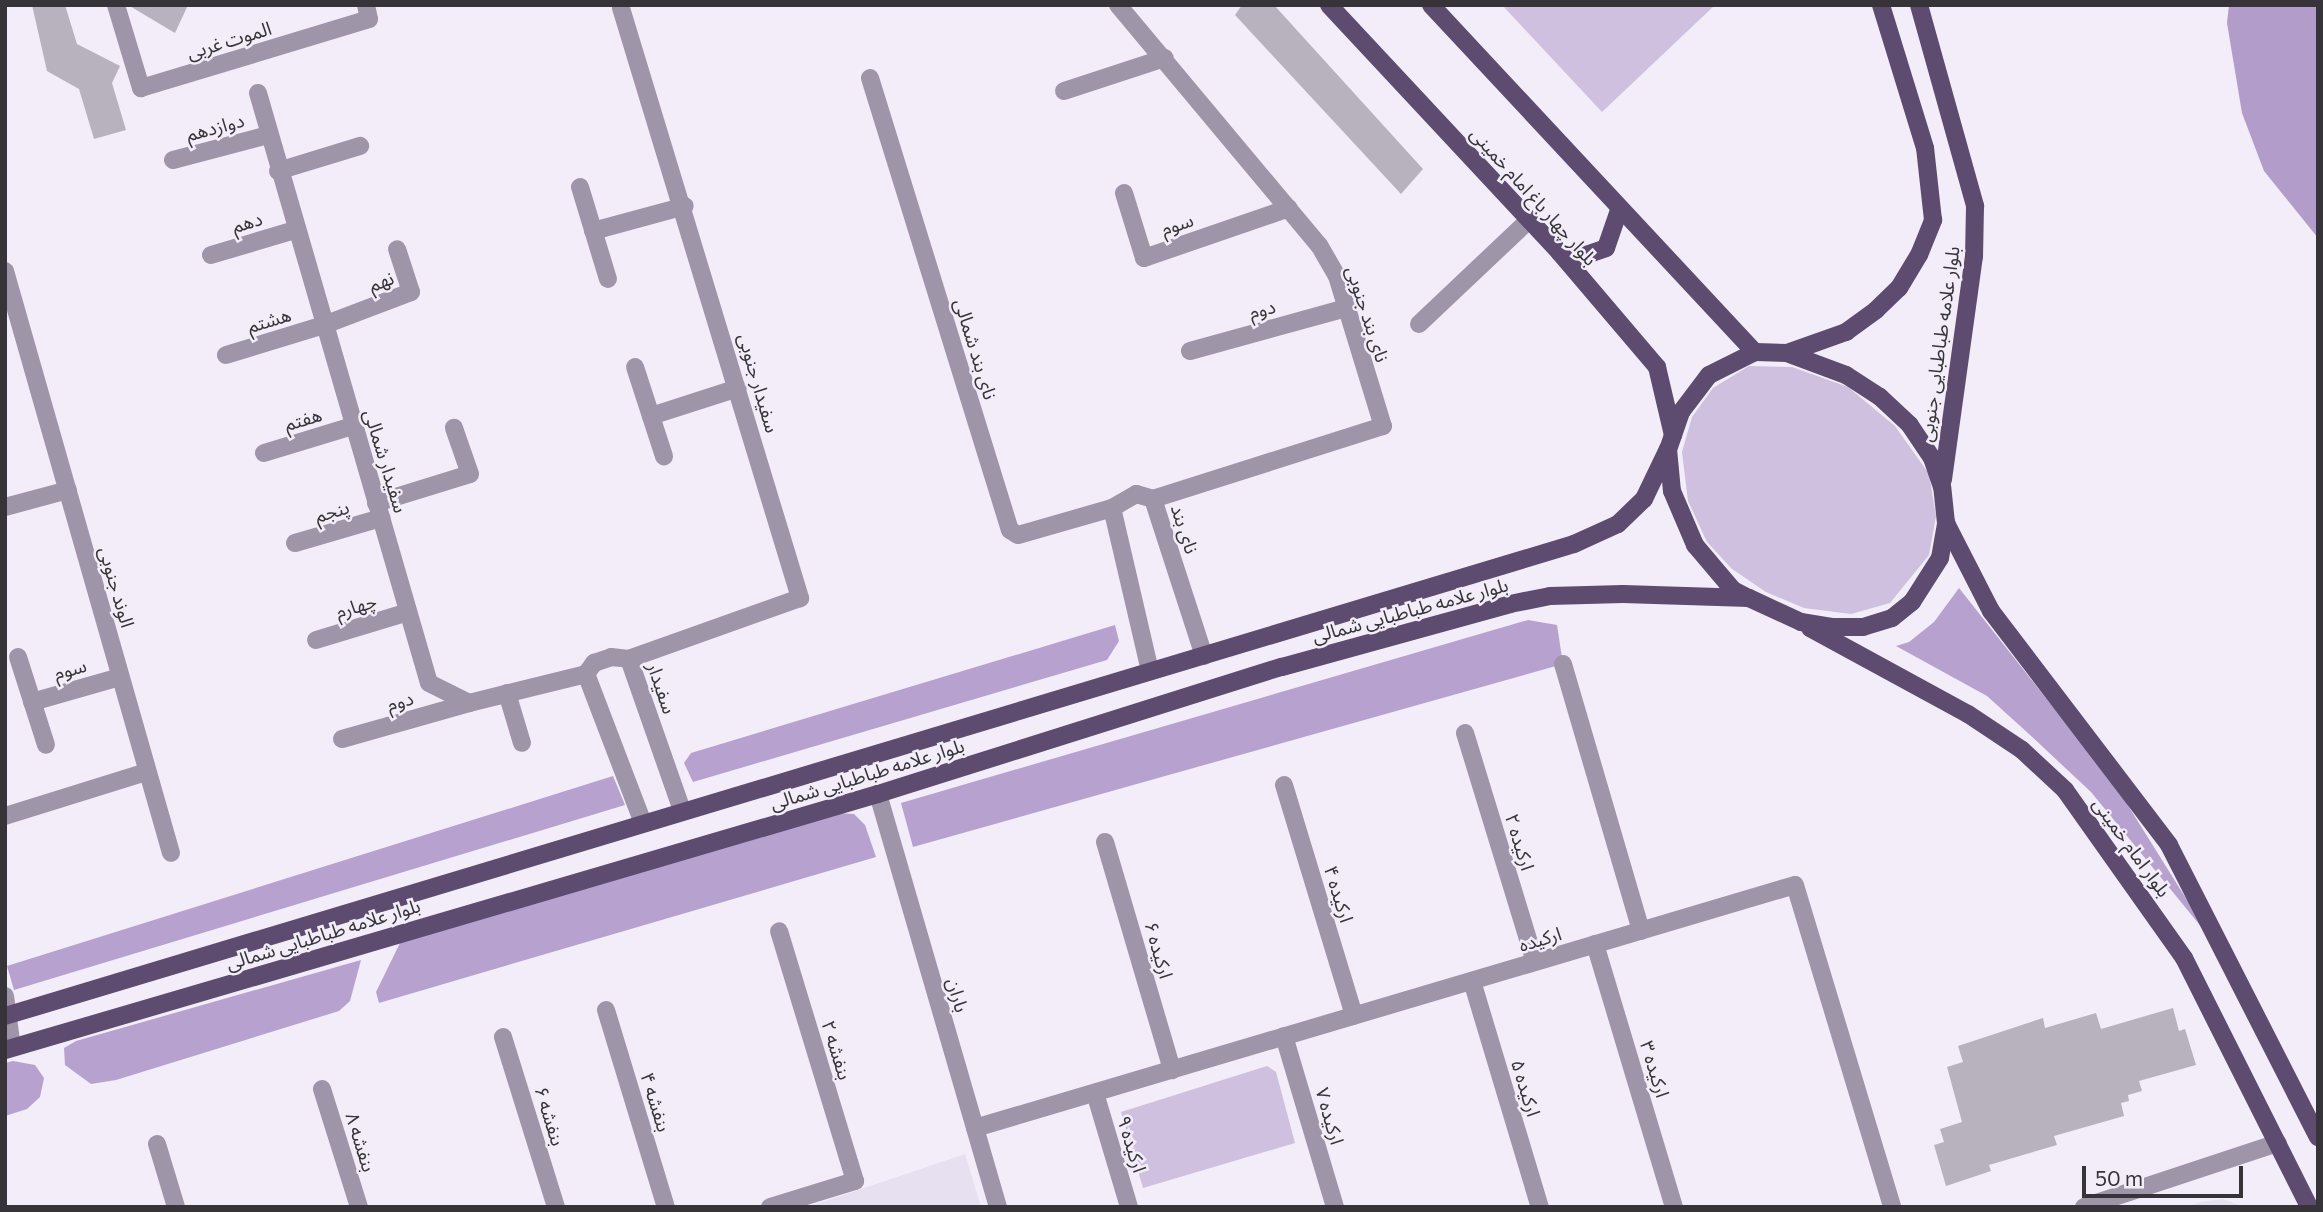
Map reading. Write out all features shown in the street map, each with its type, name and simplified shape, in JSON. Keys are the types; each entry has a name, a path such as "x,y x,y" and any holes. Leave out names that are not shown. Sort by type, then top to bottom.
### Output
{"main road":[{"name":"بلوار چهار باغ امام خمینی","path":"1329,5 1560,253 1657,367 1670,442 1672,491 1695,545 1733,590 1749,598"},
{"path":"1431,5 1619,211 1755,352 1787,353 1846,375 1880,397 1910,425 1932,458 1942,487 1946,523 1940,558 1929,579 1892,618 1863,627 1801,622"},
{"name":"بلوار علامه طباطبایی جنوبی","path":"1787,353 1846,332 1876,310 1899,288 1920,255 1933,219 1924,148 1881,5"},
{"name":"بلوار علامه طباطبایی جنوبی","path":"1919,5 1975,206 1974,256 1942,487"},
{"path":"1560,253 1583,256 1606,248 1619,211"},
{"name":"بلوار علامه طباطبایی شمالی","path":"8,1015 682,810 1204,656 1596,534 1618,524 1644,499 1692,393 1709,375 1755,352"},
{"name":"بلوار امام خمینی","path":"1946,523 1991,611 2169,845 2318,1137"},
{"name":"بلوار علامه طباطبایی شمالی","path":"7,1047 878,794 1282,667 1510,604 1550,596 1623,594 1749,598"},
{"name":"بلوار امام خمینی","path":"1749,598 1801,622 1968,714 2022,750 2065,790 2184,958 2309,1207"}],"street":[{"name":"الموت غربی","path":"116,5 141,88 368,12"},
{"name":"نای بند جنوبی","path":"1118,5 1289,208 1337,276 1383,426 1153,499"},
{"name":"سفیدار جنوبی","path":"621,8 685,206 800,598 629,659"},
{"path":"1063,91 1165,58"},
{"name":"نای بند شمالی","path":"870,78 1010,530 1018,535 1112,508"},
{"name":"سفیدار شمالی","path":"258,93 295,230 429,683 469,703"},
{"name":"دوازدهم","path":"173,160 268,135"},
{"path":"278,171 360,146"},
{"path":"580,187 608,279"},
{"name":"سوم","path":"1124,193 1144,258 1289,208"},
{"path":"593,231 685,206"},
{"path":"1419,324 1529,220"},
{"name":"دهم","path":"211,255 295,230"},
{"name":"نهم","path":"324,325 411,292 397,248"},
{"name":"الوند جنوبی","path":"5,271 11,306 68,490 146,772"},
{"name":"دوم","path":"1190,351 1346,308"},
{"name":"هشتم","path":"226,355 324,325"},
{"path":"635,367 664,456"},
{"path":"651,416 738,388"},
{"name":"هفتم","path":"264,453 353,426"},
{"name":"پنجم","path":"295,544 470,474 454,428"},
{"path":"5,507 68,490"},
{"name":"نای بند","path":"1112,508 1136,494 1153,499 1204,656"},
{"path":"1112,508 1150,671"},
{"name":"چهارم","path":"316,640 408,612"},
{"path":"18,657 46,745"},
{"name":"سفیدار","path":"586,674 594,663 611,657 629,659 682,810"},
{"path":"1563,664 1641,931"},
{"path":"469,703 586,674 643,823"},
{"name":"سوم","path":"32,702 120,677"},
{"path":"507,693 522,743"},
{"name":"دوم","path":"342,739 469,703"},
{"name":"ارکیده ۲","path":"1465,733 1535,962"},
{"path":"5,816 146,772 171,853"},
{"name":"ارکیده ۴","path":"1284,785 1354,1016"},
{"name":"باران","path":"878,794 998,1207"},
{"name":"ارکیده ۶","path":"1105,842 1172,1070"},
{"name":"ارکیده","path":"975,1128 1795,885 1892,1207"},
{"name":"بنفشه ۲","path":"770,1207 855,1181 779,931"},
{"name":"ارکیده ۳","path":"1595,944 1674,1207"},
{"name":"ارکیده ۵","path":"1472,981 1540,1207"},
{"path":"5,996 8,1015 7,1047"},
{"name":"بنفشه ۴","path":"606,1010 666,1207"},
{"name":"ارکیده ۷","path":"1284,1036 1335,1207"},
{"name":"بنفشه ۶","path":"503,1037 556,1207"},
{"name":"بنفشه ۸","path":"323,1089 359,1207"},
{"name":"ارکیده ۹","path":"1095,1093 1129,1207"},
{"path":"158,1143 176,1207"},
{"path":"2084,1207 2278,1143"}],"shaded area":[{"path":"1502,5 1715,5 1602,112"},
{"path":"2229,5 2318,5 2318,238 2264,171 2242,113 2227,23"},
{"path":"1749,366 1792,367 1848,387 1895,426 1929,474 1936,516 1929,555 1890,603 1851,614 1804,608 1766,592 1732,569 1707,542 1688,501 1682,452 1692,417 1713,388"},
{"path":"1959,588 2117,788 2212,940 2091,792 2029,734 1987,696 1896,646 1909,642 1934,622"},
{"path":"1528,620 1557,625 1563,664 913,847 901,803"},
{"path":"1115,625 1119,641 1107,660 693,782 684,763 691,753"},
{"path":"613,776 625,805 14,990 7,966"},
{"path":"838,813 854,814 865,825 876,857 379,1003 376,992 400,943"},
{"path":"361,960 350,1001 339,1011 116,1080 91,1084 65,1065 64,1048 76,1041"},
{"path":"13,1061 35,1065 44,1078 40,1097 27,1109 5,1116 5,1063"},
{"path":"1267,1066 1276,1072 1295,1143 1143,1188 1121,1112"},
{"path":"965,1154 981,1207 808,1207"},
{"path":"2223,1199 2244,1207 2185,1207 2201,1202"}],"building":[{"path":"32,5 65,5 77,44 120,66 112,83 126,130 94,139 79,89 47,71"},
{"path":"128,5 188,5 175,33"},
{"path":"1242,5 1274,5 1423,169 1401,194 1235,15"},
{"path":"2173,1008 2179,1031 2185,1029 2196,1065 2139,1081 2142,1091 2128,1095 2129,1101 2121,1103 2124,1116 2054,1136 2057,1145 1989,1165 1991,1171 1946,1186 1934,1145 1944,1142 1940,1129 1962,1122 1947,1067 1963,1062 1958,1046 2043,1018 2045,1028 2096,1013 2101,1029"}]}
